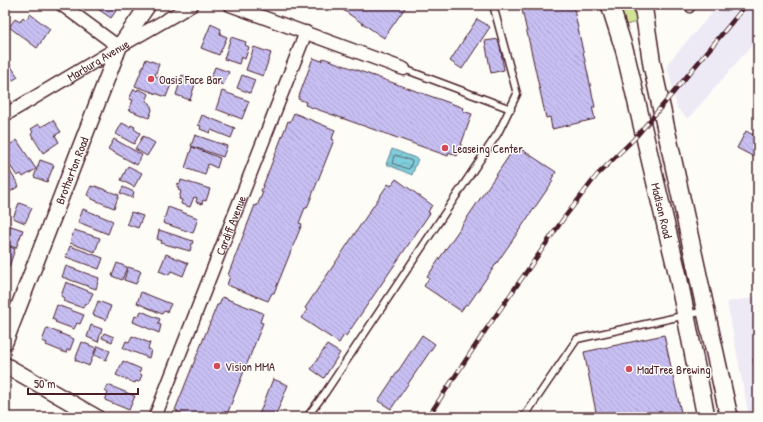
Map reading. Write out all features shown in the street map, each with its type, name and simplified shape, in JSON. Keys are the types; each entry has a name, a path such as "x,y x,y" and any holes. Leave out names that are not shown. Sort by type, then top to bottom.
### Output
{"main road":[{"name":"Madison Road","path":"610,5 627,59 678,276 706,417"},
{"name":"Madison Road","path":"643,5 652,65 729,417"}],"street":[{"path":"62,5 119,47"},
{"name":"Brotherton Road","path":"5,342 119,47 148,5"},
{"name":"Marburg Avenue","path":"5,115 192,5"},
{"path":"230,5 404,69"},
{"name":"Cardiff Avenue","path":"155,417 306,32"},
{"path":"5,365 96,417"}],"lane":[{"path":"307,417 325,393 498,133 511,109 517,94 492,5"},
{"path":"689,5 690,8 693,5"},
{"path":"404,69 511,109"},
{"path":"524,417 577,340 706,310"}],"shaded area":[{"path":"719,5 758,5 758,38 688,119 677,108 667,64"},
{"path":"758,297 758,417 749,417 727,302"}],"green space":[{"path":"619,5 634,5 636,22 626,25"}],"water":[{"path":"392,149 418,159 412,175 386,164"}],"building":[{"path":"92,5 120,5 111,18"},
{"path":"346,5 407,5 384,38 343,10"},
{"path":"521,5 573,5 595,107 592,107 595,119 552,129 550,117 546,118"},
{"path":"30,14 50,29 37,48 9,27 15,19 20,22 23,17 26,20"},
{"path":"477,19 490,27 462,69 450,61"},
{"path":"211,24 221,29 220,34 227,37 219,55 201,48"},
{"path":"231,37 246,42 245,45 249,47 245,59 241,57 239,64 224,59"},
{"path":"499,39 504,70 491,73 485,41"},
{"path":"254,47 271,53 263,76 246,70"},
{"path":"5,57 18,77 5,85"},
{"path":"313,58 322,61 323,58 464,108 463,111 472,114 457,156 449,152 448,156 305,105 306,102 298,99"},
{"name":"Oasis Face Bar","path":"146,59 159,64 155,76 172,82 166,97 135,86"},
{"path":"215,67 229,72 223,85 210,80"},
{"path":"182,75 196,81 190,100 176,95"},
{"path":"242,75 255,80 250,93 237,88"},
{"path":"134,89 137,91 138,89 149,94 146,101 150,103 152,110 149,118 129,110 133,100 129,99"},
{"path":"222,91 249,101 242,119 216,109"},
{"path":"294,113 335,130 332,139 334,140 307,208 305,208 299,223 302,224 274,293 272,293 268,301 227,285 230,276 228,275 255,205 257,206 263,192 261,191 288,121 290,122"},
{"path":"202,115 235,128 231,138 211,130 210,133 200,129 201,126 198,125"},
{"path":"53,120 61,132 55,135 59,142 43,153 31,134 33,132 31,129 39,124 41,127"},
{"path":"122,123 130,127 131,125 135,127 134,129 140,133 134,144 116,134"},
{"path":"758,125 758,159 737,148 746,131 753,135"},
{"path":"195,135 227,146 223,157 191,146"},
{"path":"143,136 155,143 147,156 135,149"},
{"path":"114,139 142,155 137,165 108,149"},
{"path":"17,140 36,169 23,177 21,174 17,176 5,158 5,148"},
{"path":"192,147 220,158 217,168 208,164 205,175 185,168"},
{"path":"518,147 556,172 551,180 553,181 468,305 466,304 461,311 424,286 429,278 427,277 511,153 513,154"},
{"path":"40,160 54,165 47,182 34,177"},
{"path":"5,163 19,186 5,195"},
{"path":"128,166 142,173 134,187 121,180"},
{"path":"396,179 432,205 428,212 430,213 346,336 344,335 339,343 301,318 307,310 305,308 388,184 391,186"},
{"path":"181,180 210,189 206,201 203,200 202,204 196,202 197,198 194,197 190,207 181,204 182,200 179,199 181,191 178,190 179,187 177,187"},
{"path":"91,186 95,186 119,195 114,208 92,199 87,195"},
{"path":"123,187 134,192 132,198 120,193"},
{"path":"19,203 32,208 25,223 13,218"},
{"path":"168,207 198,218 193,233 163,223"},
{"path":"83,209 113,221 108,234 78,222"},
{"path":"131,212 143,216 138,228 127,224"},
{"path":"5,224 23,230 16,248 5,244"},
{"path":"74,230 100,238 95,252 70,243"},
{"path":"159,230 193,241 190,251 161,243 162,241 157,239"},
{"path":"5,245 15,249 9,267 5,265"},
{"path":"70,246 103,258 99,269 66,257"},
{"path":"166,254 188,263 183,276 171,271 169,275 159,271"},
{"path":"117,263 127,267 122,280 112,276"},
{"path":"66,266 99,278 96,289 62,277"},
{"path":"128,267 141,271 136,284 124,280"},
{"path":"66,282 93,293 88,304 85,303 83,308 63,301 64,298 61,296"},
{"path":"141,292 171,304 167,312 164,311 162,314 137,303"},
{"path":"222,297 263,313 260,322 263,323 226,417 175,417 178,411 175,410 217,305 219,305"},
{"path":"98,301 111,306 106,320 93,315"},
{"path":"57,305 84,315 80,324 77,323 74,329 55,322 56,321 52,319"},
{"path":"141,311 160,319 158,324 161,325 159,333 133,322 135,316 138,317"},
{"path":"91,325 102,329 98,342 87,337"},
{"path":"47,328 74,339 70,350 67,350 66,353 46,345 47,343 42,341"},
{"path":"104,333 114,337 112,342 102,338"},
{"path":"422,335 435,344 391,409 378,401"},
{"name":"MadTree Brewing","path":"664,335 682,417 597,417 584,352"},
{"path":"132,336 150,343 148,349 151,350 149,358 123,348 126,341 129,342"},
{"path":"82,342 96,348 89,366 75,360"},
{"path":"327,345 340,353 324,378 311,369"},
{"path":"98,346 110,351 106,360 94,355"},
{"path":"758,358 758,386 753,359"},
{"path":"123,361 141,369 139,373 142,375 139,382 136,381 135,383 116,375"},
{"path":"273,379 288,385 275,417 258,417"},
{"path":"108,385 135,396 129,410 105,400 108,393 105,391"}],"railway":[{"path":"428,417 485,331 564,218 597,175 634,139 746,5"}],"place":[{"name":"Oasis Face Bar","path":"151,79"},
{"name":"Leaseing Center","path":"445,148"},
{"name":"Vision MMA","path":"217,366"},
{"name":"MadTree Brewing","path":"629,369"}]}
